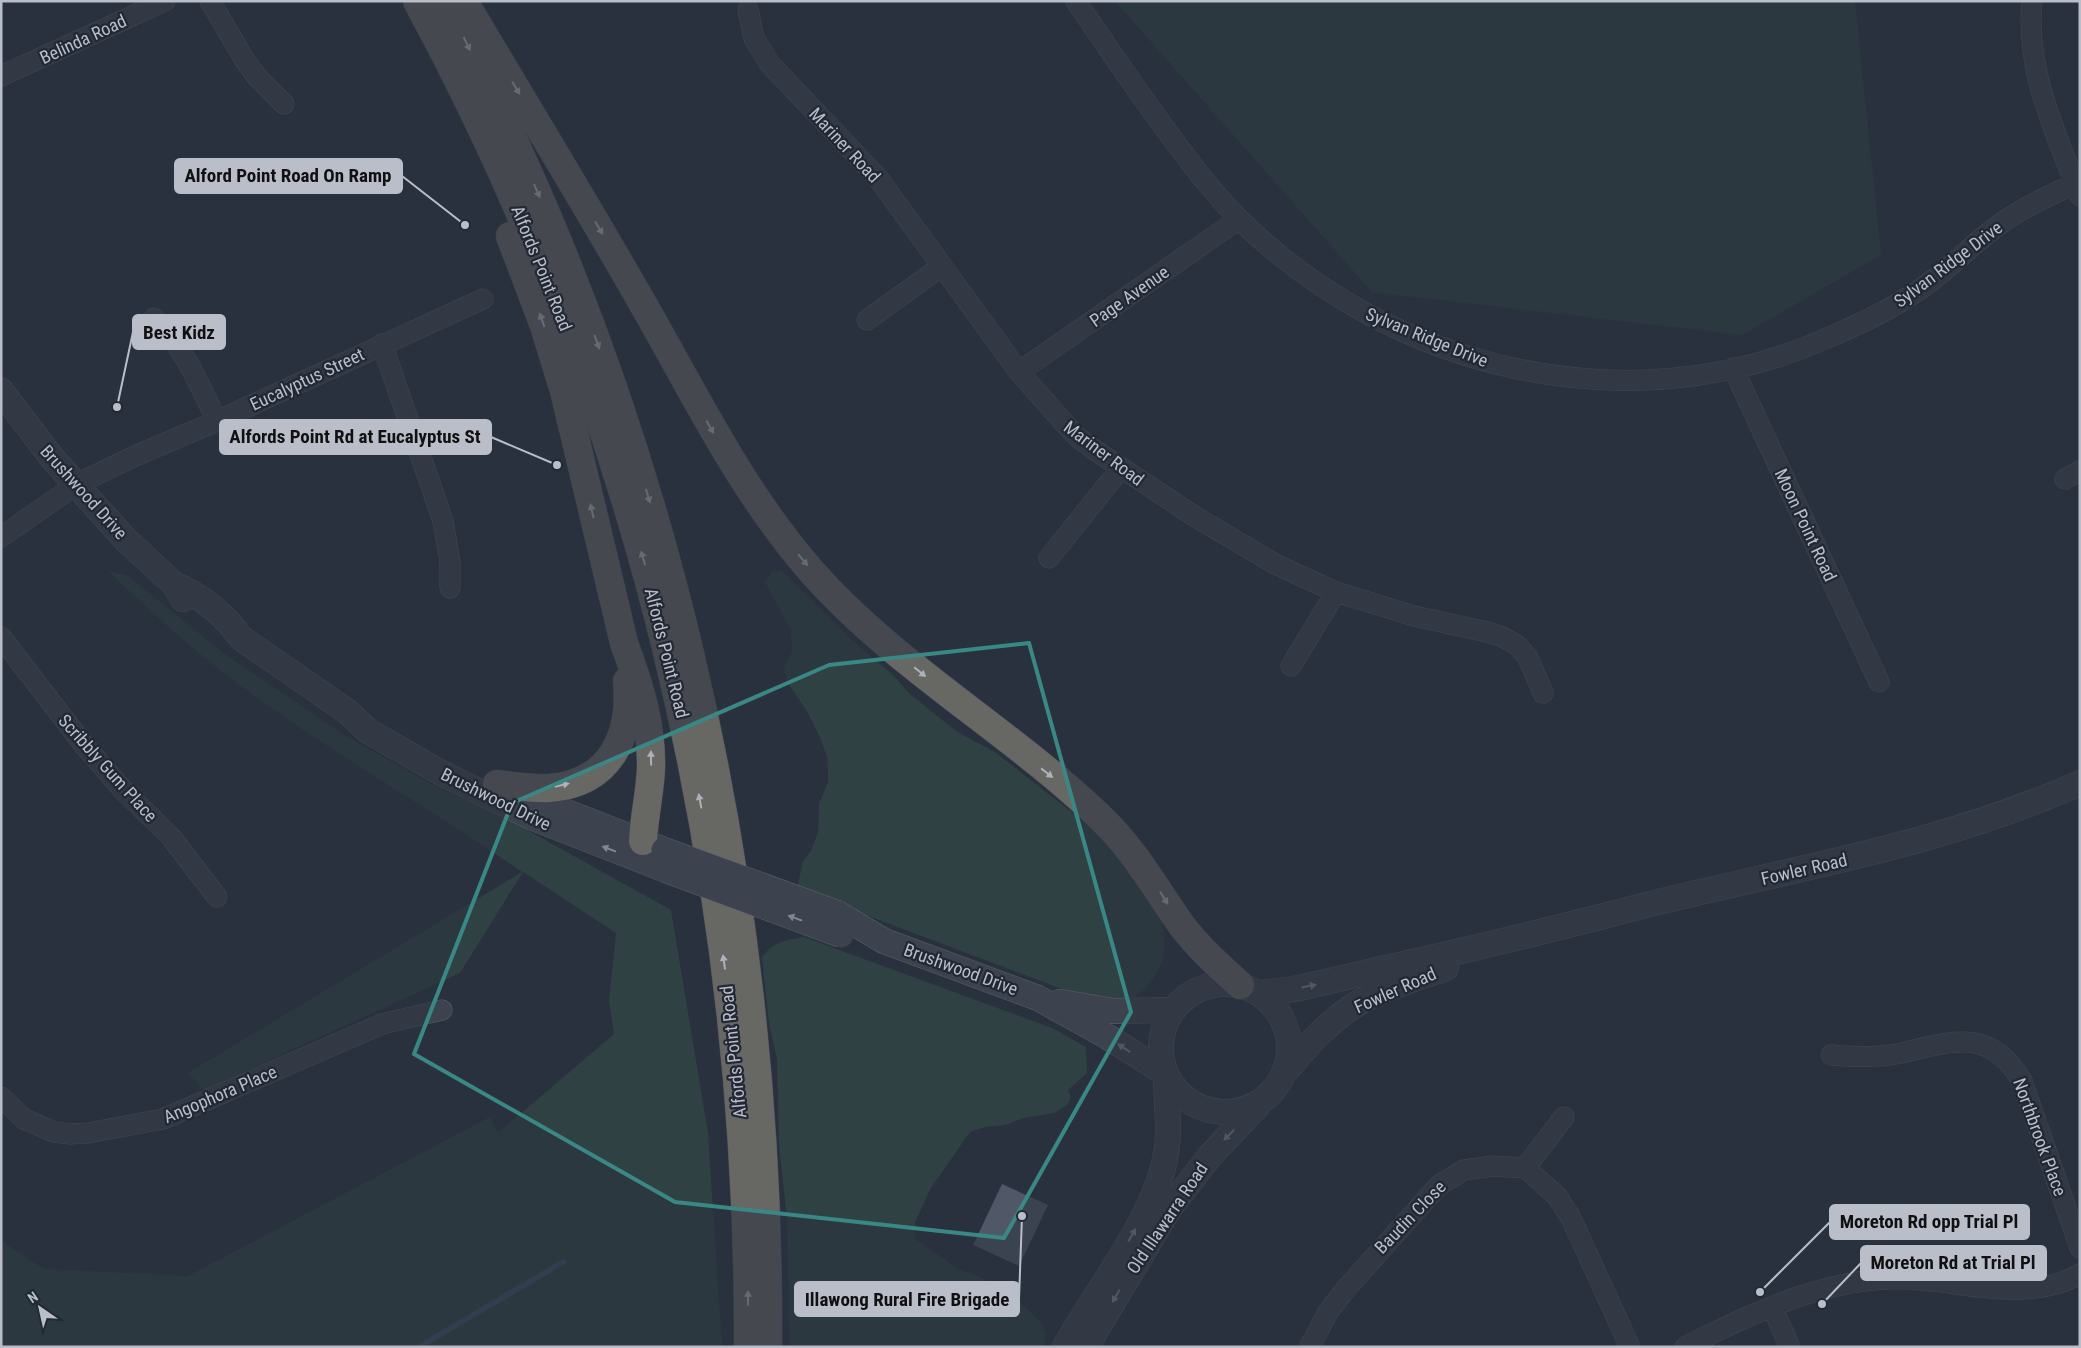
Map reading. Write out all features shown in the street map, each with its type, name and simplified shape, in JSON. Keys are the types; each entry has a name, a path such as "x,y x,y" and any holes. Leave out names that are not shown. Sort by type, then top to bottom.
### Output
{"highway":[{"path":"401,1 436,68 479,161 544,326 564,391 624,643 638,683 650,735 657,857"},
{"name":"Alfords Point Road","path":"417,1 492,150 569,332 624,493 671,666 705,825 732,1024 745,1196 748,1347"},
{"name":"Alfords Point Road","path":"444,1 509,130 551,224 590,322 624,419 655,520 690,655 726,830 749,993 764,1166 768,1347"},
{"path":"464,1 625,273 728,457 786,540 814,574 864,624 1063,785 1104,821 1137,858 1183,927 1207,956 1250,989"},
{"path":"497,784 550,788 563,786 588,776 608,761 622,739 629,711 624,643"}],"street":[{"name":"Belinda Road","path":"1,76 165,1"},
{"path":"210,1 244,60 284,104"},
{"name":"Sylvan Ridge Drive","path":"1076,1 1124,72 1191,164 1239,219 1290,263 1335,297 1365,313 1478,361 1560,376 1621,381 1666,380 1733,368 1791,353 1900,303 1918,291 2011,217 2039,200 2078,190"},
{"path":"2032,1 2031,30 2042,97 2078,190"},
{"name":"Mariner Road","path":"748,10 754,38 769,63 878,178 1019,372 1076,435 1121,468 1252,551 1336,592 1414,616 1503,637 1518,646 1528,658 1543,693"},
{"name":"Page Avenue","path":"1019,372 1239,219"},
{"path":"867,320 942,266"},
{"name":"Eucalyptus Street","path":"77,484 382,344 483,300"},
{"path":"154,318 172,336 182,351 216,421"},
{"path":"382,344 443,521 450,562 450,588"},
{"name":"Moon Point Road","path":"1733,368 1878,682"},
{"name":"Brushwood Drive","path":"1,391 53,460 77,484 126,540 175,585 188,590 232,625 240,638 348,712 368,730 470,788 580,838 657,857"},
{"path":"1050,558 1121,468"},
{"path":"1,537 77,484"},
{"path":"1291,666 1336,592"},
{"name":"Scribbly Gum Place","path":"1,637 84,745 124,791 171,837 217,897"},
{"name":"Brushwood Drive","path":"348,712 374,721 449,762 657,857 1038,998 1108,1036 1166,1074"},
{"name":"Fowler Road","path":"1250,989 1312,986 1522,938 1653,904 1913,843 2000,815 2080,783"},
{"name":"Fowler Road","path":"1286,1071 1316,1036 1353,1006 1383,992 1522,938"},
{"path":"1221,983 1250,989 1277,1008 1287,1028 1290,1049 1286,1071 1276,1087 1263,1100 1249,1108 1234,1112 1217,1112 1202,1108 1188,1101 1176,1090 1166,1074 1160,1052 1163,1030 1172,1010 1186,996 1202,987 1221,983"},
{"name":"Brushwood Drive","path":"1038,998 1113,1011 1172,1010"},
{"name":"Angophora Place","path":"1,1097 24,1119 54,1132 70,1134 88,1133 163,1120 382,1024 442,1010"},
{"name":"Northbrook Place","path":"1831,1055 1874,1057 1934,1044 1971,1042 1991,1048 2005,1057 2022,1081 2080,1248"},
{"name":"Old Illawarra Road","path":"1065,1347 1156,1190 1166,1157 1166,1074"},
{"name":"Old Illawarra Road","path":"1086,1347 1169,1209 1210,1156 1263,1100"},
{"path":"1564,1117 1525,1168 1557,1196 1571,1218 1630,1347"},
{"name":"Baudin Close","path":"1310,1346 1328,1312 1345,1290 1438,1185 1464,1170 1493,1166 1525,1168"},
{"path":"1685,1347 1743,1318 1772,1307 1865,1281 1890,1278 2022,1289 2052,1284 2080,1274"},
{"path":"1772,1307 1790,1347"}],"highlighted area":[{"path":"1029,643 1131,1012 1004,1238 675,1202 414,1054 512,803 829,665"}],"shaded area":[{"path":"1115,1 1855,1 1881,255 1742,335 1372,292"},
{"path":"781,570 852,640 893,675 910,694 956,731 995,752 1106,839 1159,912 1163,927 1164,952 1161,964 1149,984 1139,994 1127,1003 1075,994 797,889 803,861 811,851 818,832 819,804 828,782 828,770 827,757 819,735 808,713 788,683 784,666 792,652 791,630 765,582 772,572"},
{"path":"108,571 128,576 222,652 344,735 435,786 520,826 671,910 708,1133 722,1347 1,1347 1,1241 44,1269 188,1276 490,1117 498,1133 614,1034 609,1001 616,933 523,872 460,973 204,1090 188,1073 522,872 300,728 228,676 152,612"},
{"path":"804,937 1052,1028 1086,1047 1087,1073 1068,1090 1071,1098 1067,1105 1054,1113 1023,1118 1006,1125 985,1127 970,1132 931,1188 915,1222 915,1239 960,1270 978,1276 1013,1295 1042,1324 1046,1334 1043,1347 790,1347 787,1219 779,1145 777,1059 769,1023 762,958 775,945"}],"building":[{"path":"1002,1184 1048,1205 1019,1266 973,1245"}],"waterway":[{"path":"419,1347 563,1262"}],"place":[{"name":"Alford Point Road On Ramp","path":"465,225"},
{"name":"Best Kidz","path":"117,407"},
{"name":"Alfords Point Rd at Eucalyptus St","path":"557,465"},
{"name":"Illawong Rural Fire Brigade","path":"1022,1216"},
{"name":"Moreton Rd opp Trial Pl","path":"1760,1292"},
{"name":"Moreton Rd at Trial Pl","path":"1822,1304"}]}
